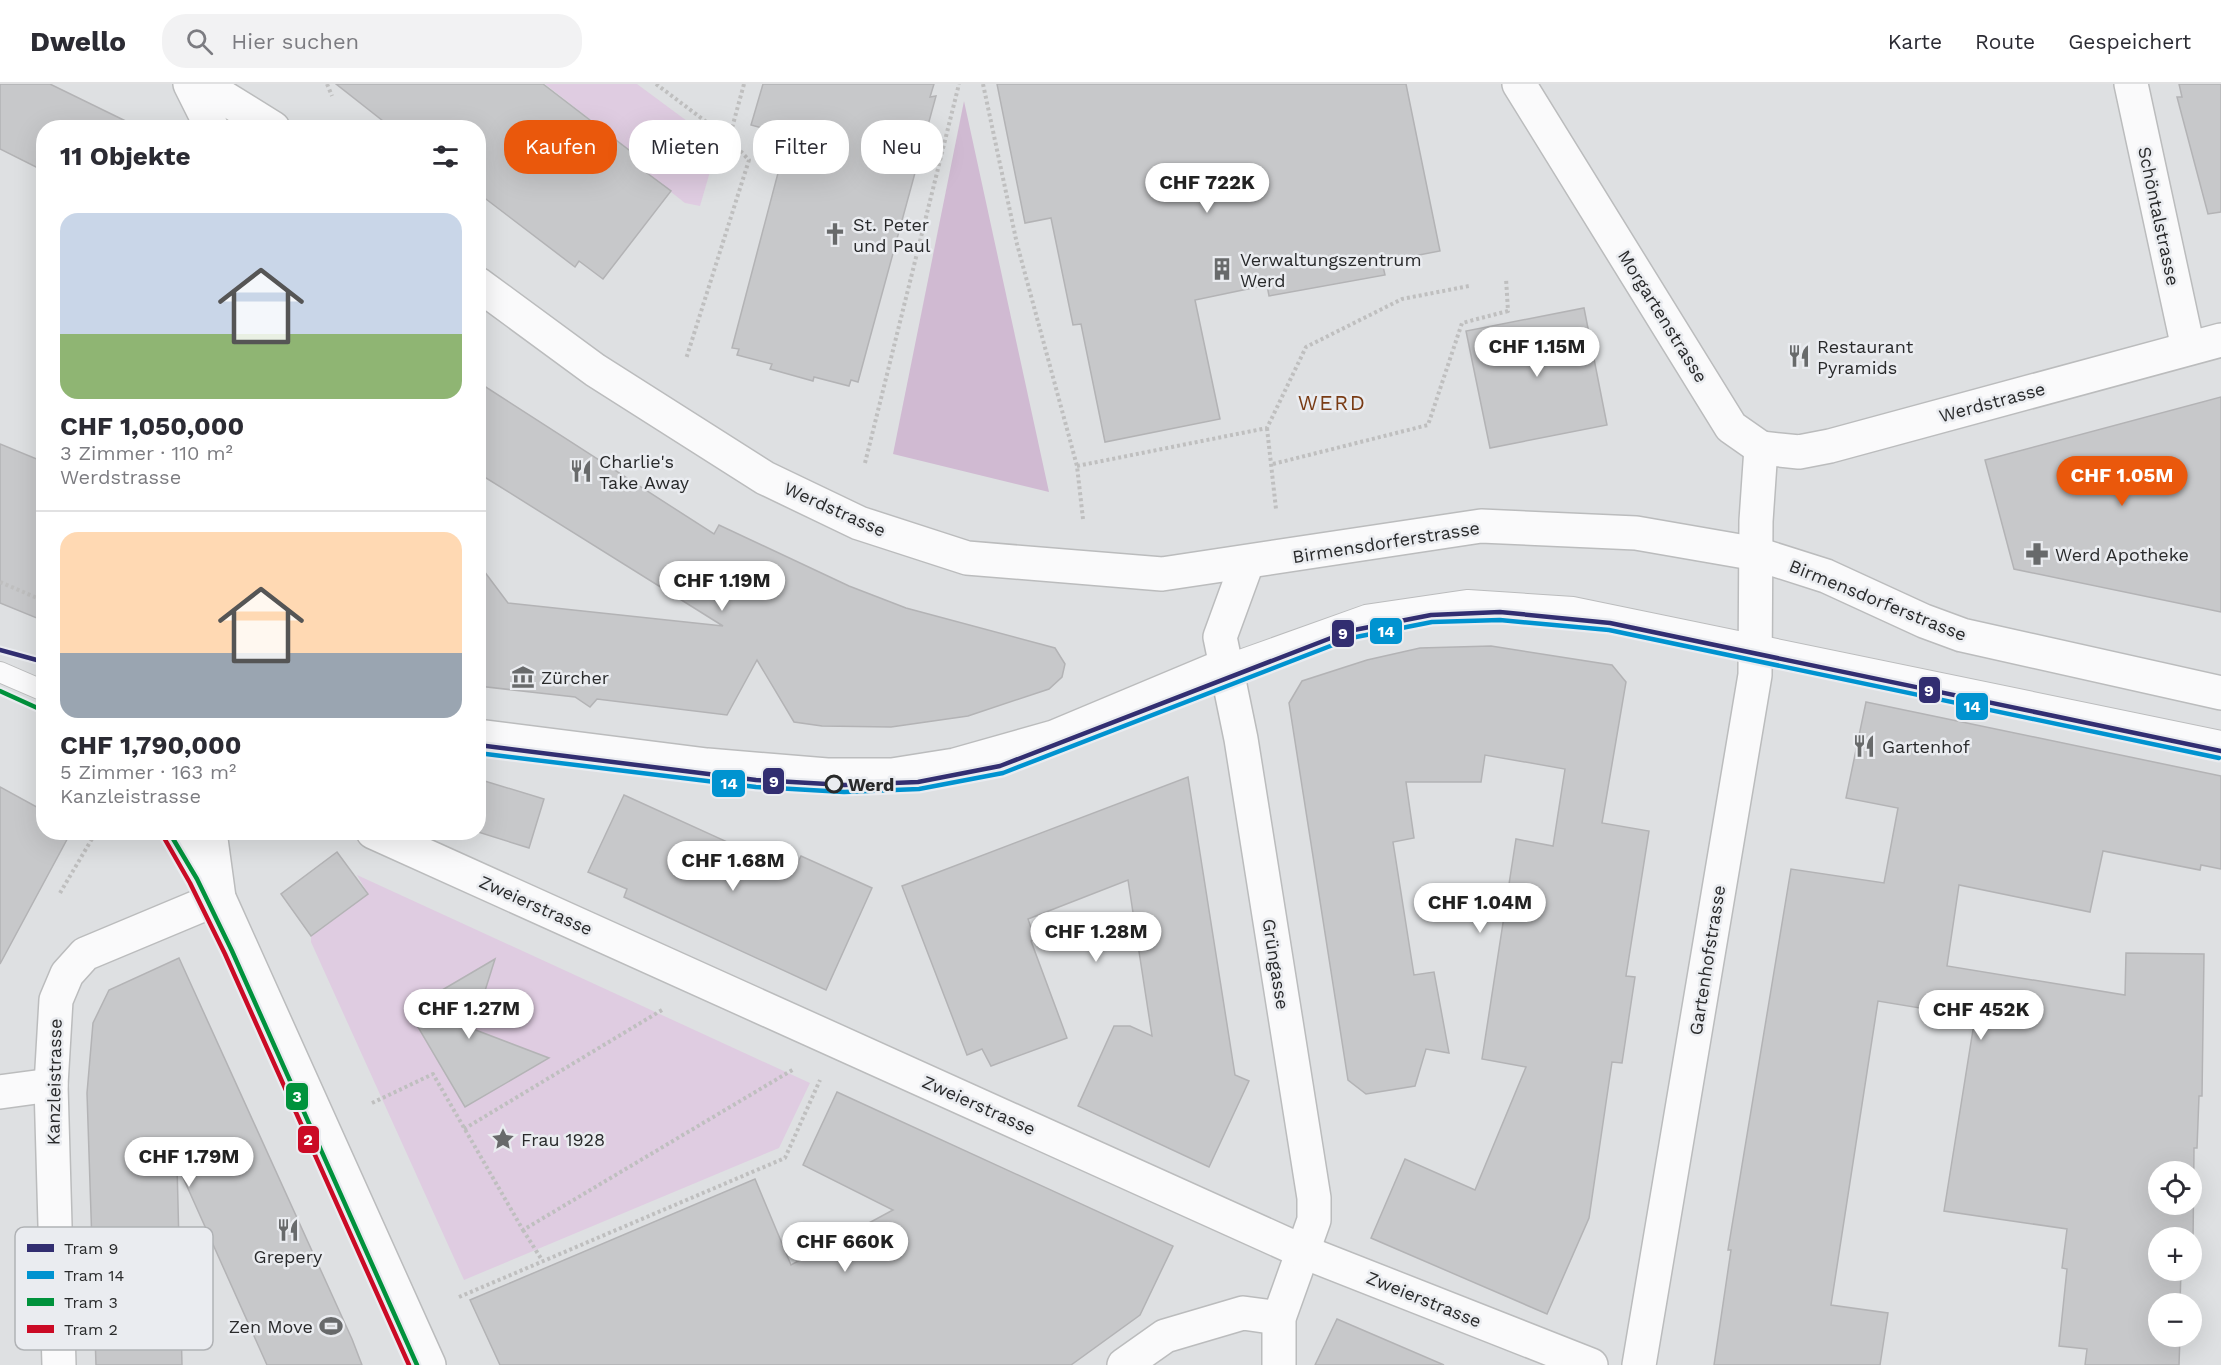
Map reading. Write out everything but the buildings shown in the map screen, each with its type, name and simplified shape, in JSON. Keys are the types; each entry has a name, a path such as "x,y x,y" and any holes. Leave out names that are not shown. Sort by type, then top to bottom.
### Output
{"street":[{"path":"190,84 208,120"},
{"path":"202,84 260,120"},
{"name":"Morgartenstrasse","path":"1519,84 1731,427 1761,448"},
{"name":"Schöntalstrasse","path":"2132,84 2188,348"},
{"name":"Werdstrasse","path":"486,290 595,370 695,435 765,478 859,523 967,558 1011,563 1162,574 1247,563"},
{"name":"Werdstrasse","path":"1761,448 1799,452 1830,446 2221,340"},
{"path":"1757,554 1756,521 1761,448"},
{"name":"Birmensdorferstrasse","path":"1247,563 1481,526 1636,533 1757,554 1826,576 1924,621 1962,635 2221,693"},
{"name":"Gartenhofstrasse","path":"1639,1365 1705,976 1726,834 1755,675 1757,554"},
{"name":"Grüngasse","path":"1247,563 1220,637 1241,739 1295,1093 1314,1198 1314,1220 1279,1318 1279,1365"},
{"path":"486,737 707,765 827,775 892,775 955,765 1054,737 1226,665"},
{"path":"211,840 219,898 429,1365"},
{"name":"Zweierstrasse","path":"393,840 1304,1252 1591,1365"},
{"name":"Kanzleistrasse","path":"55,1227 51,1085 56,1000 67,974 86,954 219,898"},
{"path":"0,1092 51,1085"},
{"path":"1124,1365 1166,1336 1243,1313 1279,1318"},
{"name":"Kanzleistrasse","path":"59,1350 59,1365"}],"lane":[{"path":"1226,665 1366,615 1468,600 1573,607 2221,741"},
{"path":"0,671 36,677"},
{"path":"0,671 36,687"},
{"path":"189,840 219,898"}],"path":[{"path":"327,84 332,96"},
{"path":"656,84 704,120"},
{"path":"734,120 744,84"},
{"path":"866,463 959,84"},
{"path":"983,84 1017,244 1077,466 1083,519"},
{"path":"686,360 749,160 741,152"},
{"path":"1273,464 1428,425 1462,323 1508,311 1506,278"},
{"path":"1276,509 1273,464 1267,428 1306,347 1402,299 1469,286"},
{"path":"1077,466 1267,428"},
{"path":"0,582 36,598"},
{"path":"60,893 91,840"},
{"path":"465,1129 667,1007"},
{"path":"523,1230 798,1067"},
{"path":"372,1104 433,1074 542,1260"},
{"path":"459,1297 785,1158 822,1077"}],"shaded area":[{"path":"545,84 637,84 686,120 629,120 629,150 617,140 617,120 591,120"},
{"path":"964,101 1049,492 893,454"},
{"path":"648,174 709,174 700,206 685,203"},
{"path":"357,875 810,1083 779,1148 464,1280 311,942 311,936 368,894"}],"tram line":[{"name":"9","path":"486,746 756,780 844,785 918,782 1000,766 1349,631 1431,615 1500,612 1610,623 2221,751"},
{"name":"14","path":"486,754 756,787 844,792 919,789 1003,773 1351,638 1432,622 1500,620 1609,630 2219,758"},
{"name":"9","path":"0,650 36,660"},
{"name":"3","path":"0,691 36,707"},
{"name":"2","path":"165,840 190,883 225,954 409,1365"},
{"name":"3","path":"174,840 197,879 232,951 417,1365"}],"place":[{"name":"St. Peter und Paul","path":"835,234"},
{"name":"Verwaltungszentrum Werd","path":"1222,269"},
{"name":"Restaurant Pyramids","path":"1799,356"},
{"name":"Charlie's Take Away","path":"581,471"},
{"name":"Werd Apotheke","path":"2037,554"},
{"name":"Zürcher","path":"523,677"},
{"name":"Gartenhof","path":"1864,746"},
{"name":"Werd","path":"834,784"},
{"name":"Frau 1928","path":"503,1139"},
{"name":"Grepery","path":"288,1230"},
{"name":"Zen Move","path":"331,1326"}],"district":[{"name":"WERD","path":"1332,402"}]}
